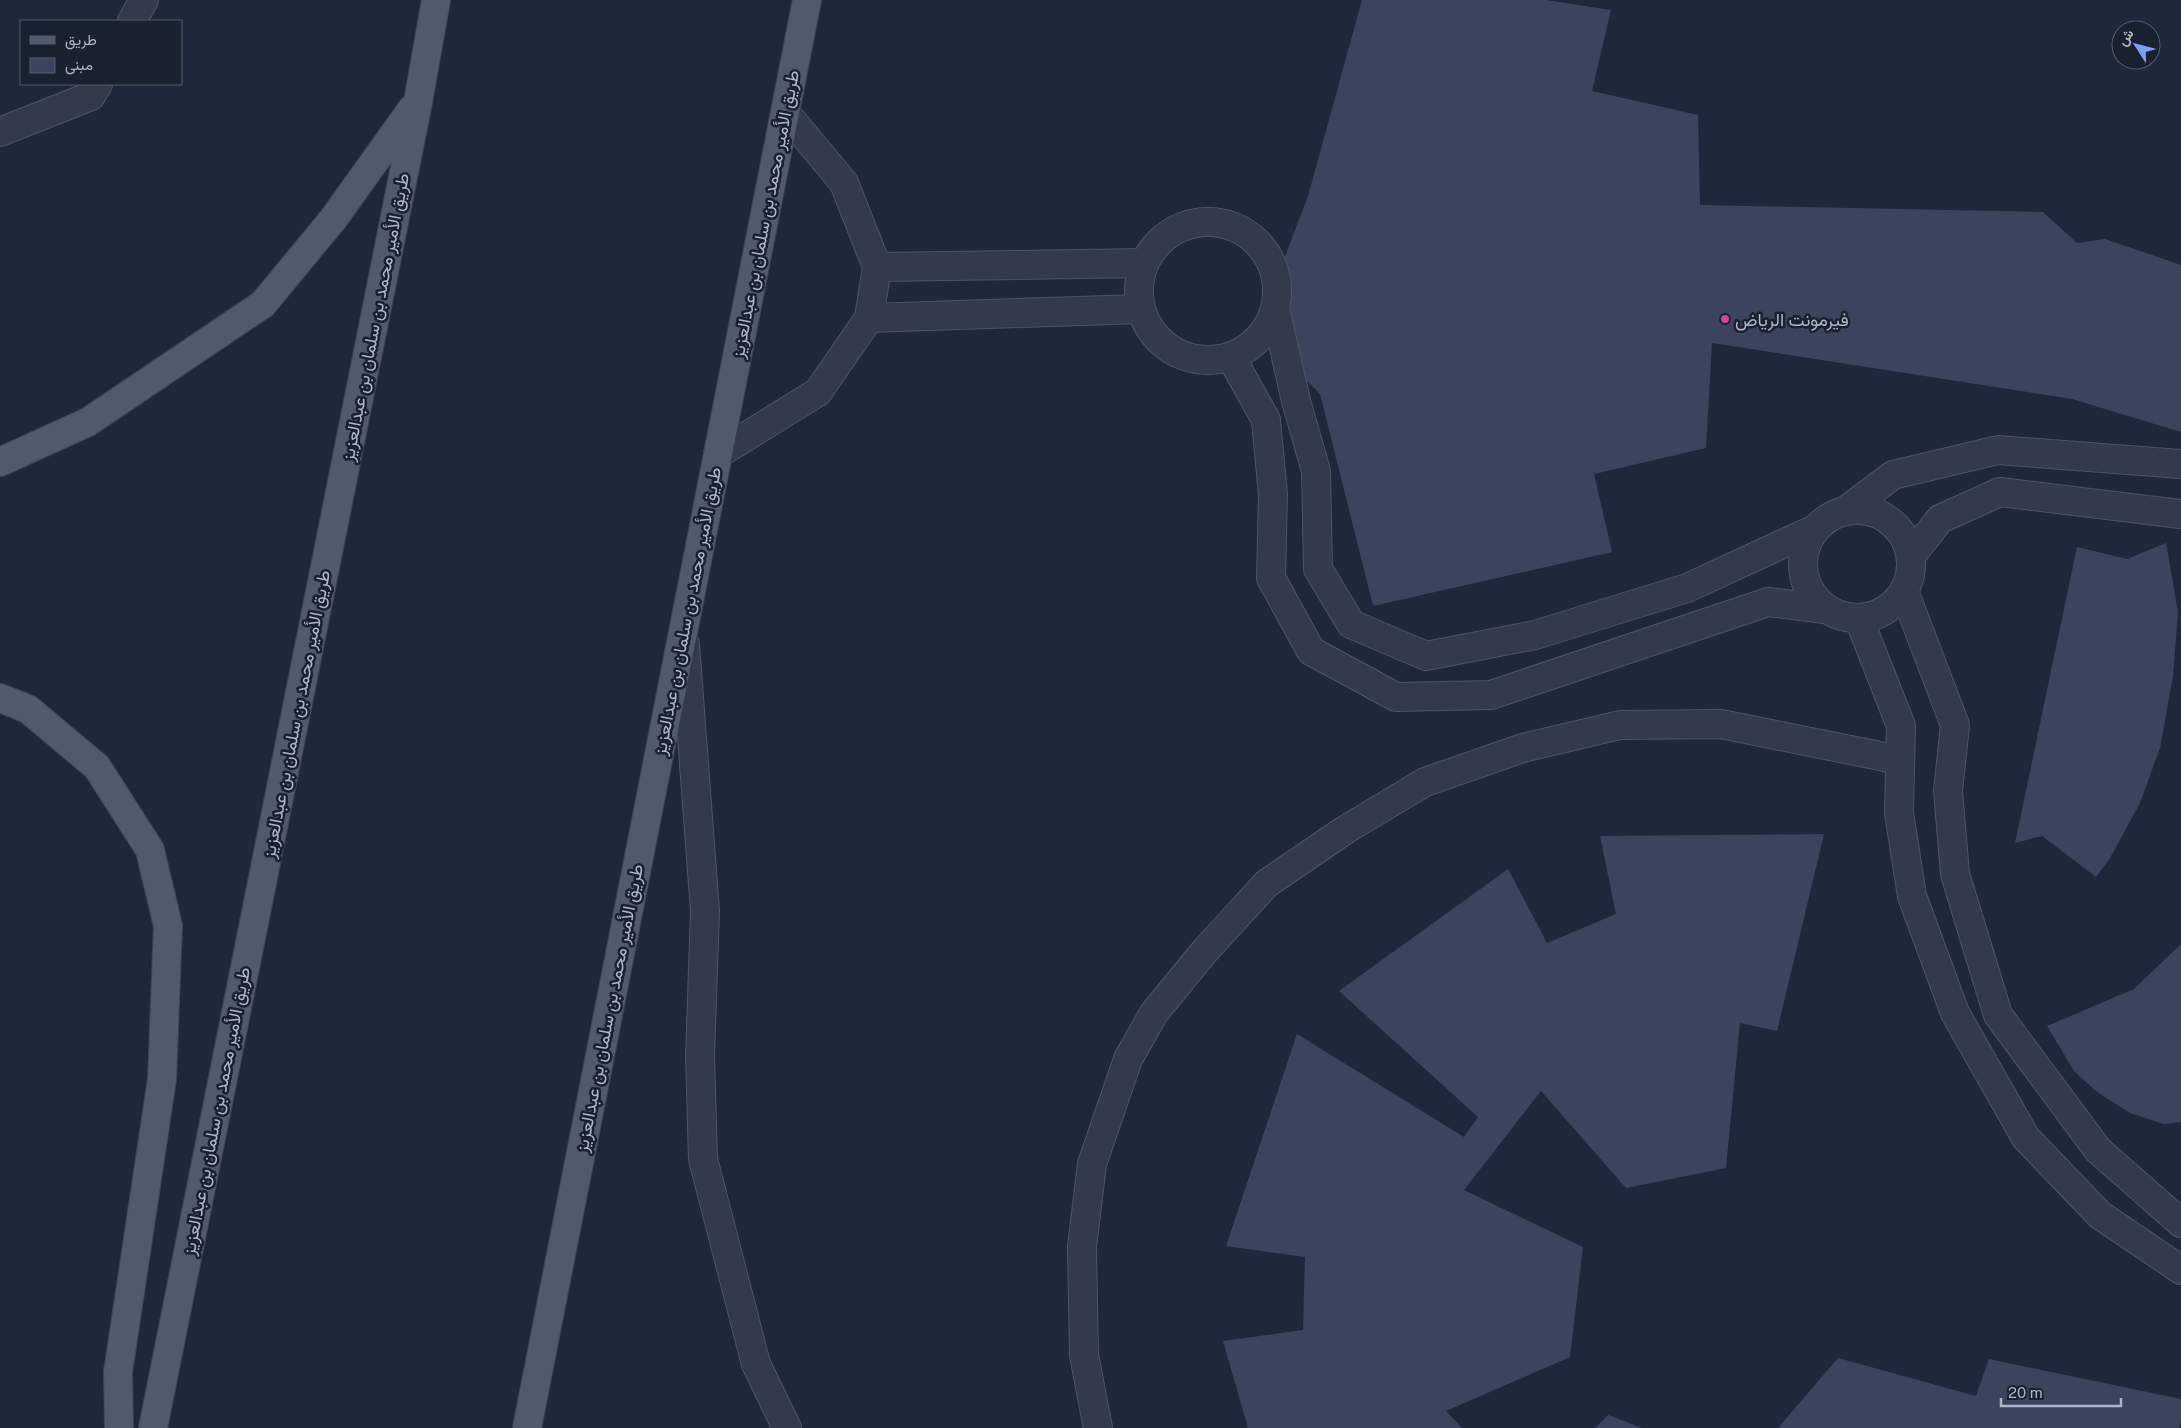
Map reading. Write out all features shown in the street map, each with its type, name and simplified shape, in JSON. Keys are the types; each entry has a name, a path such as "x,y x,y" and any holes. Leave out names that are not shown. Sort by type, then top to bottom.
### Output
{"main road":[{"name":"طريق الأمير محمد بن سلمان بن عبدالعزيز","path":"153,1428 418,102 436,0"},
{"name":"طريق الأمير محمد بن سلمان بن عبدالعزيز","path":"527,1428 807,0"},
{"path":"0,462 88,422 263,304 334,218 418,102"},
{"path":"0,698 28,709 97,767 150,850 168,926 162,1080 118,1372 119,1428"}],"street":[{"path":"133,20 144,0"},
{"path":"0,132 91,96 97,85"},
{"path":"718,454 818,392 869,318 877,267 844,182 785,112"},
{"path":"1276,308 1266,329 1251,346 1231,357 1208,361 1185,357 1165,346 1149,330 1140,309 1138,286 1144,263 1157,244 1174,230 1196,222 1219,222 1241,229 1259,243 1272,262 1278,284 1276,308 1296,401 1316,471 1318,569 1351,624 1426,656 1535,635 1687,588 1815,530"},
{"path":"877,267 1144,263"},
{"path":"869,318 1140,309"},
{"path":"1231,357 1266,420 1273,496 1271,578 1311,651 1396,697 1491,695 1768,602 1825,609 1841,616 1859,619 1877,615 1893,605 1904,591 1910,574 1911,556 1905,539 1894,525 1880,515 1863,510 1845,511"},
{"path":"1825,609 1813,596 1805,580 1802,562 1806,545 1815,530 1828,518 1845,511 1893,475 1998,450 2181,464"},
{"path":"1911,556 1940,519 2000,492 2181,514"},
{"path":"1904,591 1955,725 1948,791 1955,874 1998,1015 2098,1150 2181,1224"},
{"path":"1859,619 1901,726 1899,813 1912,896 1955,1013 2026,1138 2100,1215 2181,1270"},
{"path":"684,627 705,911 700,1056 703,1159 756,1364 787,1428"},
{"path":"1098,1428 1084,1345 1082,1247 1092,1164 1128,1059 1154,1013 1204,952 1266,884 1345,830 1425,782 1523,748 1620,725 1721,724 1900,760"}],"building":[{"name":"فيرمونت الرياض","path":"1362,0 1546,0 1611,10 1592,91 1698,115 1700,205 2043,212 2077,243 2105,239 2181,265 2181,432 2072,399 1712,343 1706,448 1594,474 1612,552 1373,606 1320,394 1270,344 1270,296 1308,196"},
{"path":"2166,543 2178,612 2173,676 2160,748 2140,803 2110,858 2096,877 2042,836 2015,843 2077,547 2127,559"},
{"path":"1824,834 1777,1031 1740,1023 1726,1168 1626,1188 1541,1091 1464,1190 1583,1247 1570,1357 1446,1411 1462,1428 1248,1428 1223,1341 1303,1330 1305,1257 1226,1246 1297,1034 1464,1137 1478,1117 1339,991 1508,869 1547,943 1616,914 1600,836"},
{"path":"2181,944 2181,1122 2164,1124 2130,1113 2097,1092 2074,1071 2047,1026 2134,989"},
{"path":"1838,1358 1976,1396 1989,1359 2181,1399 2181,1422 2179,1428 1778,1428"},
{"path":"1608,1415 1642,1428 1595,1428"}],"place":[{"name":"فيرمونت الرياض","path":"1725,319"}]}
